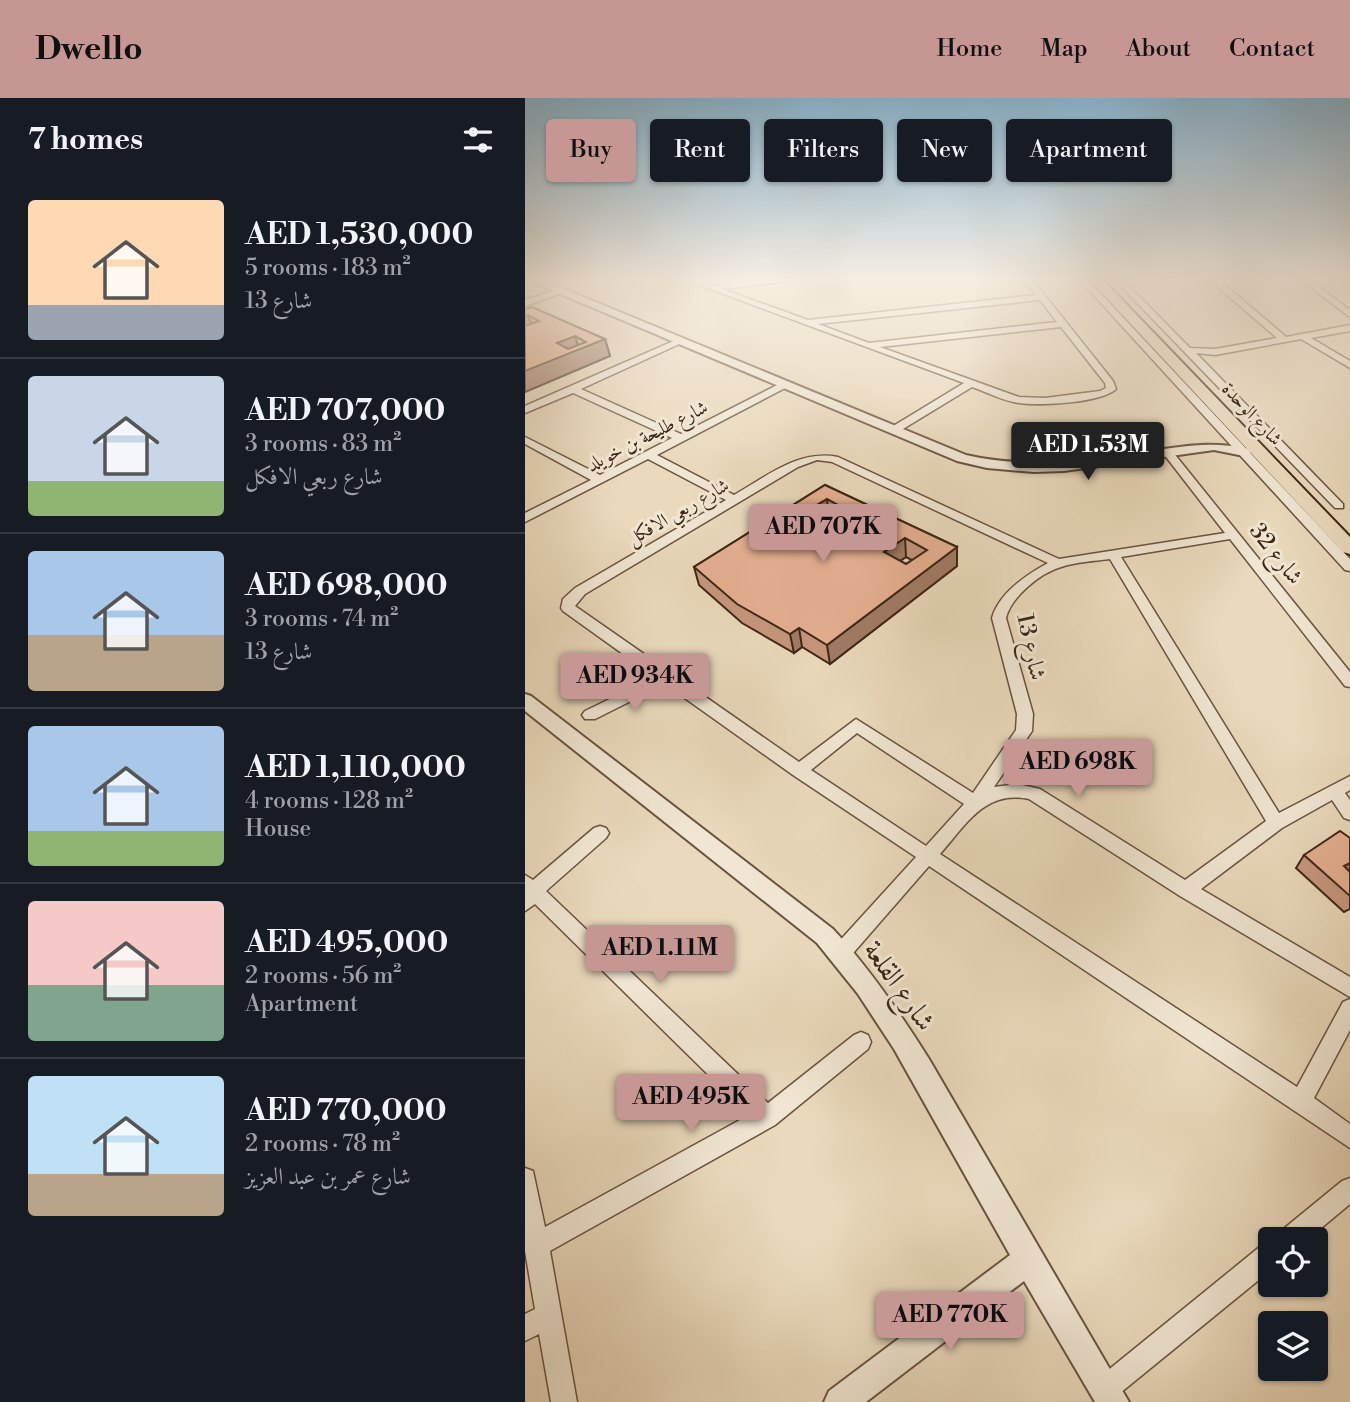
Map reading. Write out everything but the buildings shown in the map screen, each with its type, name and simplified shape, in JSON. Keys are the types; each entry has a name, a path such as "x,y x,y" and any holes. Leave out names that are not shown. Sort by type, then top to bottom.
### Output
{"main road":[{"name":"شارع الوحدة","path":"1145,339 1350,548"},
{"name":"شارع الوحدة","path":"1170,339 1350,527"}],"street":[{"path":"676,339 962,458 999,466 1044,468 1168,453 1214,446 1224,441 1228,434"},
{"path":"850,339 1003,395 1019,400 1045,401 1103,394 1111,389 1075,339"},
{"path":"867,345 924,339"},
{"path":"1171,339 1186,350 1211,379 1350,516"},
{"path":"1186,350 1215,352 1292,339"},
{"path":"1307,339 1350,365"},
{"path":"525,410 681,341"},
{"path":"1199,363 1215,352"},
{"path":"894,430 971,383"},
{"name":"شارع طليحة بن خويلد","path":"525,518 786,384"},
{"path":"573,388 681,438"},
{"path":"1216,414 1228,434 1350,567"},
{"path":"525,440 600,480"},
{"path":"1214,446 1244,452"},
{"name":"شارع 32","path":"1168,453 1350,682"},
{"path":"649,455 735,500"},
{"name":"شارع ربعي الافكل","path":"665,678 569,610 568,602 580,591 794,465 816,457 834,459 1058,563"},
{"path":"1321,497 1339,506"},
{"name":"شارع 13","path":"975,803 1024,732 1025,713 999,614 1040,571 1058,563 1234,535"},
{"path":"1113,554 1276,823"},
{"path":"590,715 665,678 799,771 1350,1137"},
{"name":"شارع القلعة","path":"525,701 815,928 841,953 892,1023 1109,1395"},
{"path":"799,771 856,725 975,803"},
{"path":"1186,890 1276,823 1342,786 1350,813"},
{"path":"841,953 929,858 975,803 987,796 1019,790 1034,794 1186,890 1350,988"},
{"path":"600,833 528,892 767,1117"},
{"path":"1301,1102 1350,1009"},
{"path":"535,1246 767,1117 861,1042"},
{"path":"525,1179 535,1246 536,1322 564,1402"},
{"path":"1304,1227 1350,1189"},
{"path":"840,1402 1028,1260"},
{"path":"1109,1395 1258,1265"}]}
